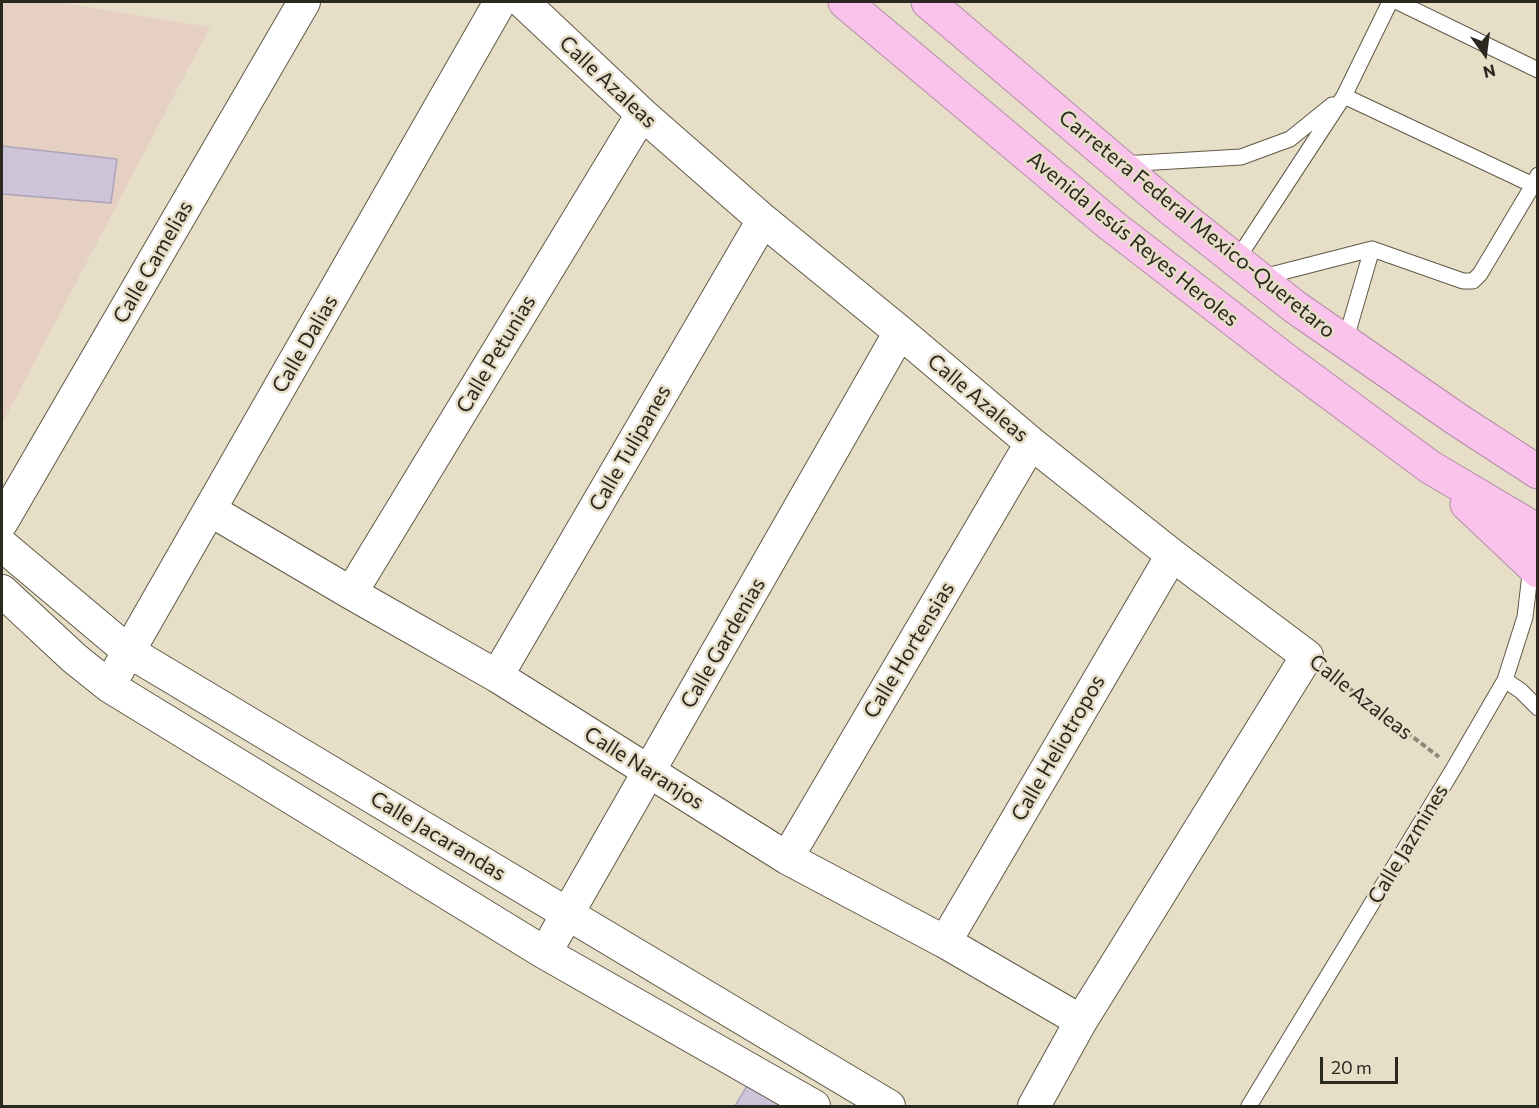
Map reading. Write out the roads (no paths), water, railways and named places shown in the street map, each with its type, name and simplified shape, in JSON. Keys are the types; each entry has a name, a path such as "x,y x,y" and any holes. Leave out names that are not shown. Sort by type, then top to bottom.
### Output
{"highway":[{"name":"Avenida Jesús Reyes Heroles","path":"845,2 1111,225 1283,358 1430,466"},
{"name":"Carretera Federal Mexico-Queretaro","path":"928,2 1169,207 1295,307 1458,420 1538,472"},
{"path":"1430,466 1538,531"},
{"path":"1430,466 1534,569"}],"street":[{"name":"Calle Camelias","path":"2,522 304,2"},
{"name":"Calle Dalias","path":"109,686 500,2"},
{"name":"Calle Azaleas","path":"523,2 642,114 763,220 1031,443 1172,555 1307,656 1081,1022"},
{"name":"Calle Petunias","path":"351,593 642,114"},
{"name":"Calle Tulipanes","path":"497,676 763,220"},
{"name":"Calle Gardenias","path":"545,953 900,332"},
{"name":"Calle Hortensias","path":"787,858 1031,443"},
{"name":"Calle Naranjos","path":"210,510 497,676 787,858 945,942 1081,1022"},
{"name":"Calle Jacarandas","path":"2,545 128,651 889,1107"},
{"name":"Calle Heliotropos","path":"945,942 1172,555"},
{"name":"Calle Jacarandas","path":"2,591 74,658 109,686 545,953 814,1107"},
{"path":"1034,1107 1081,1022"}],"lane":[{"path":"1247,269 1344,96 1390,2"},
{"path":"1398,2 1538,70"},
{"path":"1119,164 1241,157 1290,139 1344,96"},
{"path":"1247,269 1372,249 1463,281 1473,280 1480,274 1535,180 1344,96"},
{"path":"1345,342 1372,249"},
{"name":"Calle Jazmines","path":"1249,1107 1505,680 1525,617 1534,569"},
{"path":"1505,680 1521,691 1538,708"}]}
